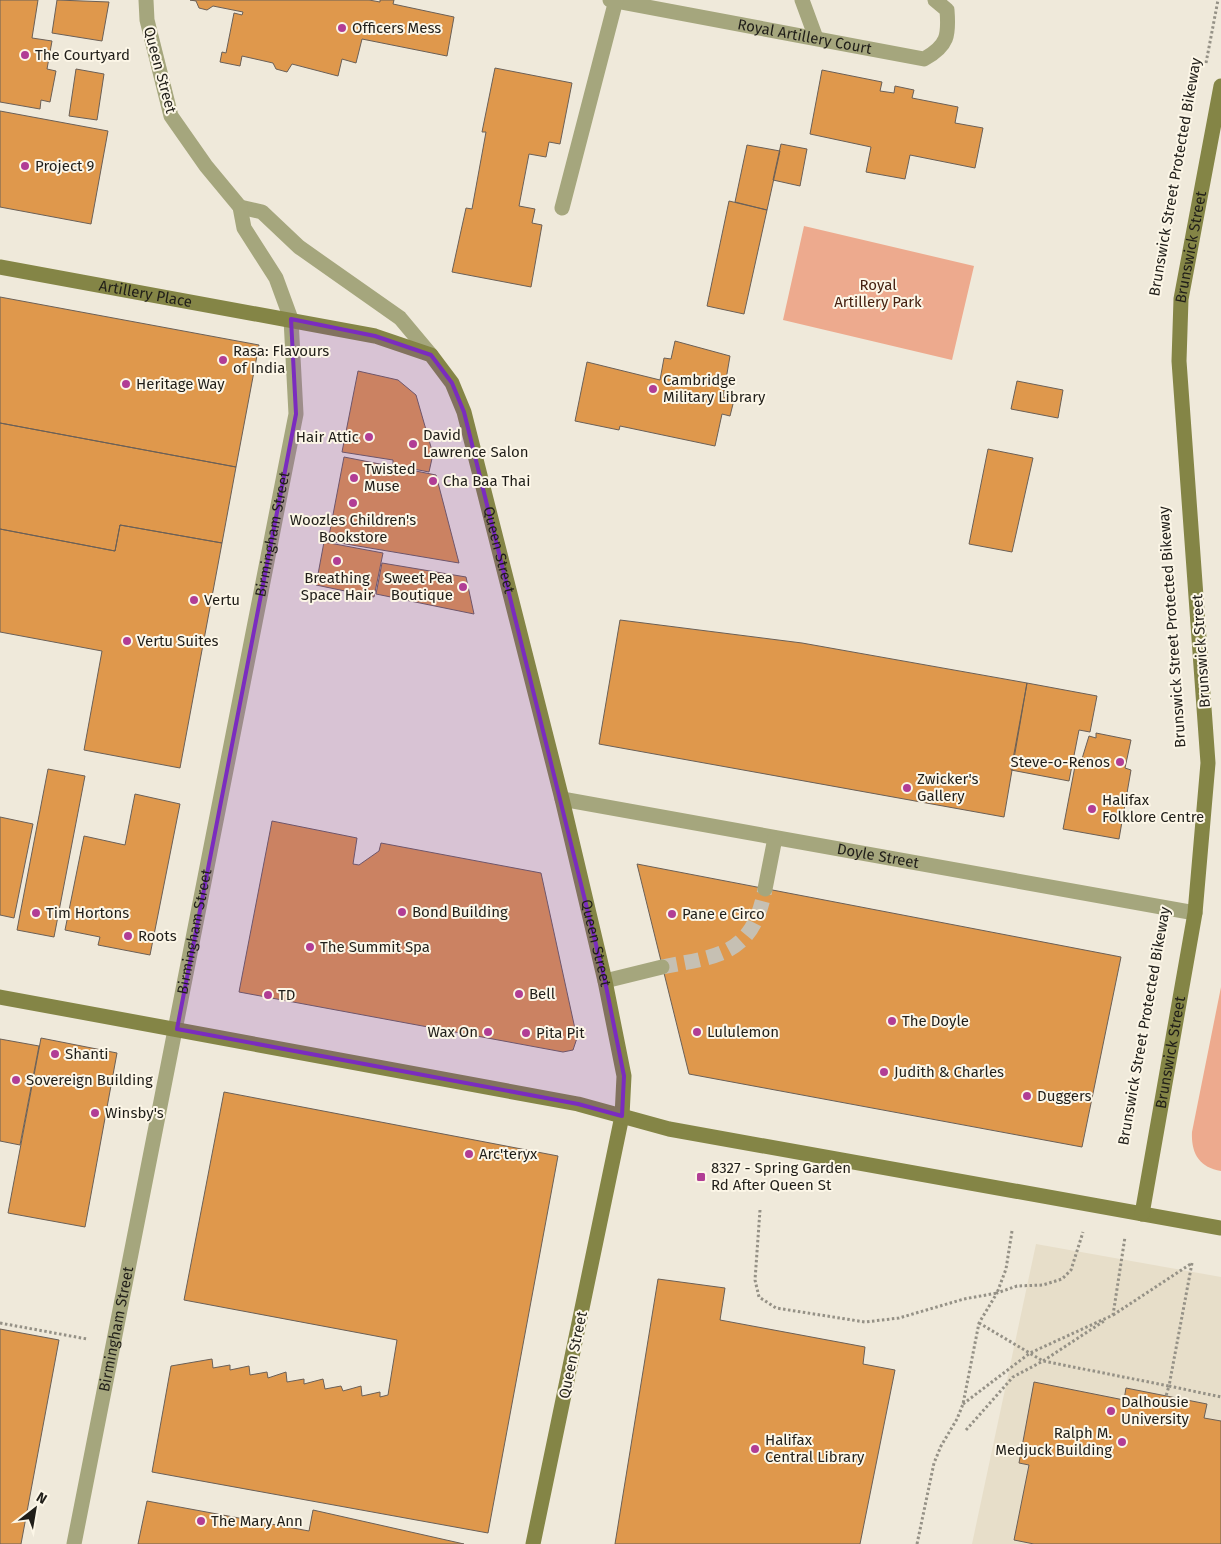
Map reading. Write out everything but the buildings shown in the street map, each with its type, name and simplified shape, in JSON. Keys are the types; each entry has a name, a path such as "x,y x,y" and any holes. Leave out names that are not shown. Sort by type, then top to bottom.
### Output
{"street":[{"name":"Queen Street","path":"146,0 147,20 171,116 206,166 240,207 244,228 276,278 292,319"},
{"path":"562,208 614,0"},
{"name":"Royal Artillery Court","path":"614,0 924,59 938,52 949,34 947,10 935,0"},
{"path":"802,0 816,38"},
{"name":"Brunswick Street","path":"1134,1212 1195,913 1208,763 1180,343 1181,299 1221,86"},
{"name":"Queen Street","path":"240,207 262,212 299,247 400,318 452,383 464,412 562,799 605,981 624,1076 622,1116 533,1544"},
{"name":"Artillery Place","path":"0,267 292,319"},
{"path":"292,319 375,336 431,355"},
{"name":"Birmingham Street","path":"74,1544 177,1028 296,414 292,319"},
{"name":"Doyle Street","path":"562,799 774,838 1005,877 1195,913"},
{"path":"765,889 774,838"},
{"path":"605,981 662,967"},
{"path":"0,997 177,1028 578,1104 669,1129 1221,1228"}],"path":[{"name":"Brunswick Street Protected Bikeway","path":"1205,68 1218,0"},
{"path":"760,1210 755,1280 760,1298 776,1308 865,1322 899,1318 964,1299 997,1293 1017,1286 1043,1285 1062,1279 1071,1270 1080,1244 1088,1204"},
{"path":"1113,1314 1134,1212"},
{"path":"917,1544 934,1463 941,1446 958,1419 963,1404 979,1323 997,1293 1006,1269 1012,1231"},
{"path":"966,1430 1013,1377 1043,1361 1192,1263 1166,1396"},
{"path":"963,1404 1030,1353 1113,1314"},
{"path":"0,1323 114,1344"},
{"path":"979,1323 1043,1361 1221,1397"}],"highlighted area":[{"path":"291,319 375,336 431,355 452,383 464,412 605,981 624,1076 622,1116 578,1104 177,1029 296,414"}],"shaded area":[{"name":"Dalhousie University","path":"1036,1244 1221,1277 1221,1544 972,1544"}],"green space":[{"name":"Royal Artillery Park","path":"804,226 974,266 952,360 783,320"},
{"path":"1221,987 1221,1171 1207,1166 1198,1158 1193,1146 1192,1132"}],"tunnel":[{"path":"662,967 716,955 730,949 742,940 752,927 765,889"}],"place":[{"name":"Officers Mess","path":"342,28"},
{"name":"The Courtyard","path":"25,55"},
{"name":"Project 9","path":"25,166"},
{"name":"Rasa: Flavours of India","path":"223,360"},
{"name":"Heritage Way","path":"126,384"},
{"name":"Cambridge Military Library","path":"653,389"},
{"name":"Hair Attic","path":"369,437"},
{"name":"David Lawrence Salon","path":"413,444"},
{"name":"Twisted Muse","path":"354,478"},
{"name":"Cha Baa Thai","path":"433,481"},
{"name":"Woozles Children's Bookstore","path":"353,503"},
{"name":"Breathing Space Hair","path":"337,561"},
{"name":"Sweet Pea Boutique","path":"463,587"},
{"name":"Vertu","path":"194,600"},
{"name":"Vertu Suites","path":"127,641"},
{"name":"Steve-o-Renos","path":"1120,762"},
{"name":"Zwicker's Gallery","path":"907,788"},
{"name":"Halifax Folklore Centre","path":"1092,809"},
{"name":"Bond Building","path":"402,912"},
{"name":"Tim Hortons","path":"36,913"},
{"name":"Pane e Circo","path":"672,914"},
{"name":"Roots","path":"128,936"},
{"name":"The Summit Spa","path":"310,947"},
{"name":"Bell","path":"519,994"},
{"name":"TD","path":"268,995"},
{"name":"The Doyle","path":"892,1021"},
{"name":"Wax On","path":"488,1032"},
{"name":"Lululemon","path":"697,1032"},
{"name":"Pita Pit","path":"526,1033"},
{"name":"Shanti","path":"55,1054"},
{"name":"Judith & Charles","path":"884,1072"},
{"name":"Sovereign Building","path":"16,1080"},
{"name":"Duggers","path":"1027,1096"},
{"name":"Winsby's","path":"95,1113"},
{"name":"Arc'teryx","path":"469,1154"},
{"name":"8327 - Spring Garden Rd After Queen St","path":"701,1177"},
{"name":"Dalhousie University","path":"1111,1411"},
{"name":"Ralph M. Medjuck Building","path":"1122,1442"},
{"name":"Halifax Central Library","path":"755,1449"},
{"name":"The Mary Ann","path":"201,1521"}]}
